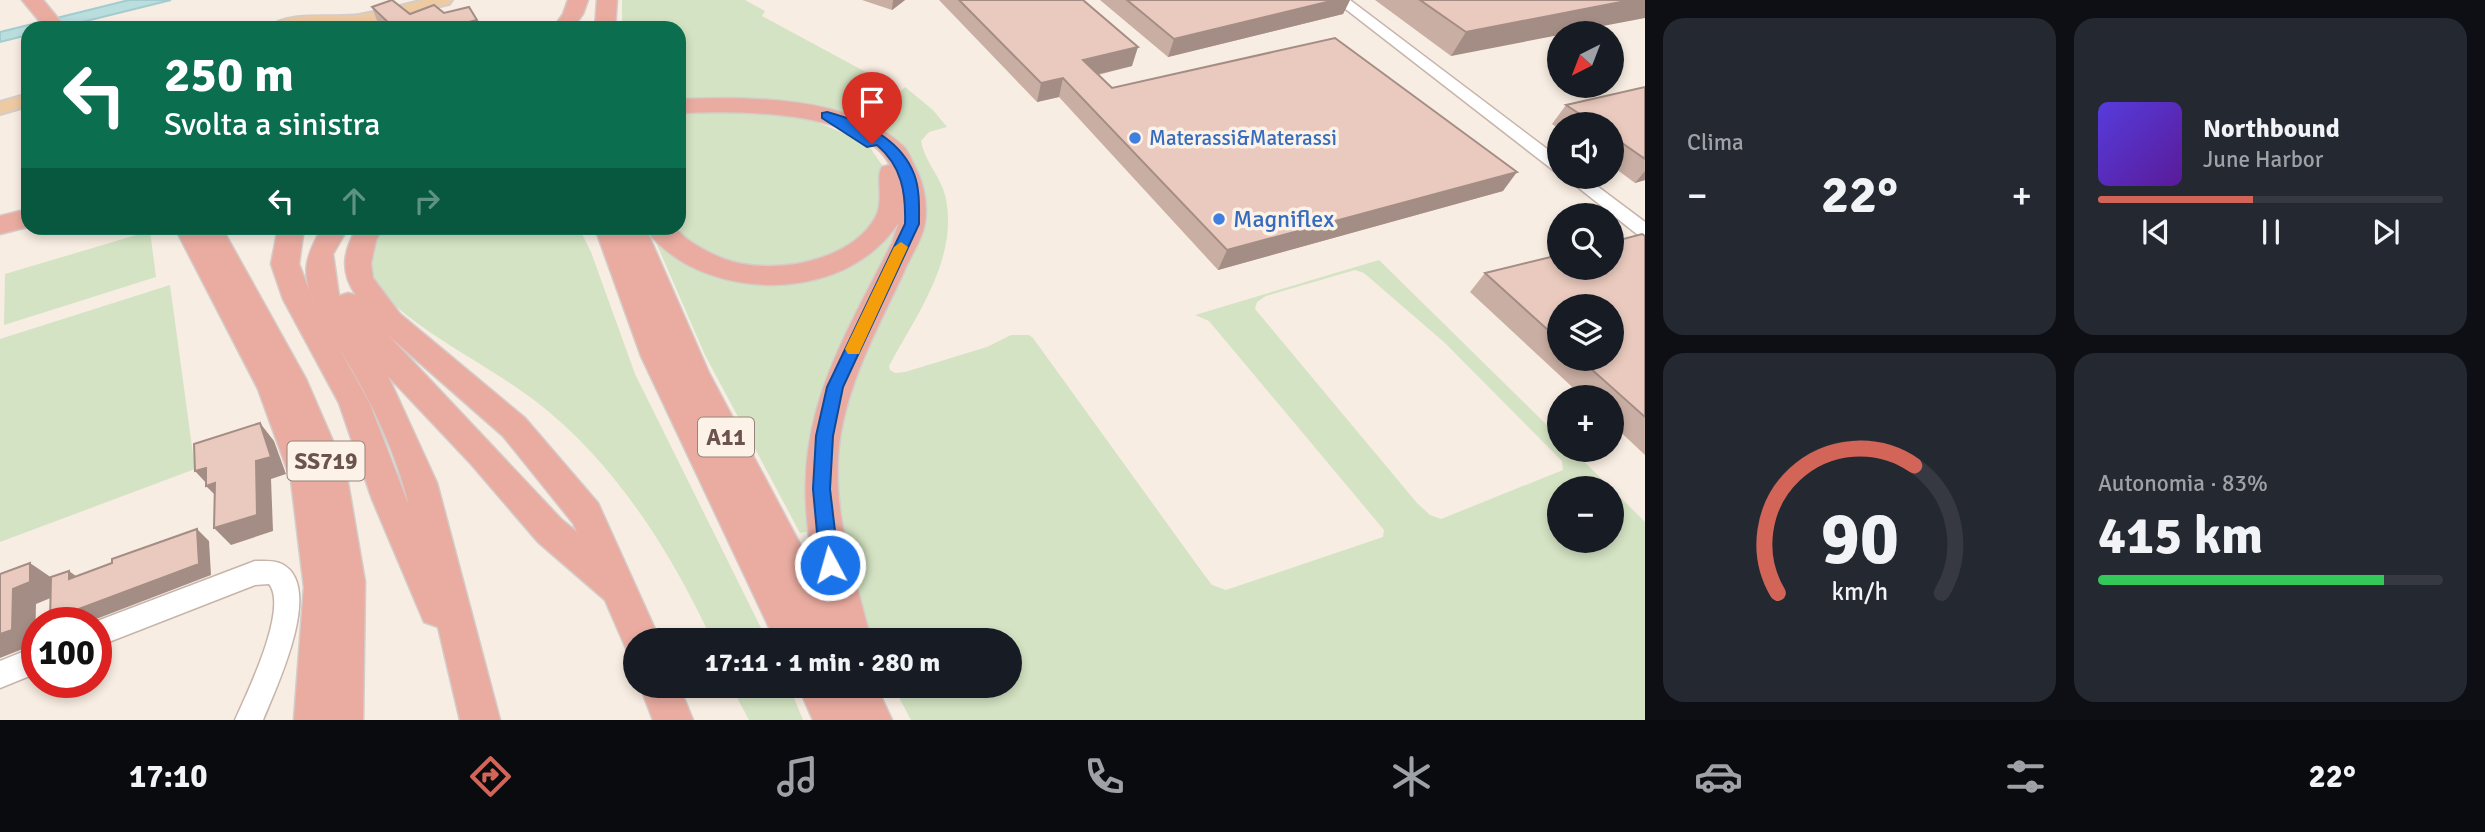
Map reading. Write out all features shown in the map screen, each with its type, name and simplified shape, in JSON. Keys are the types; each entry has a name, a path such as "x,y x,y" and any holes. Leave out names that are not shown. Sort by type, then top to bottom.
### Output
{"highway":[{"path":"32,0 50,21"},
{"path":"568,21 578,0"},
{"path":"588,21 590,0"},
{"path":"606,21 607,0"},
{"path":"686,106 765,105 852,122 871,132 890,149 908,174 912,224 835,387 824,436 821,489 830,565 848,628"},
{"path":"667,235 694,257 725,270 760,276 813,270 847,256 865,245 881,231 893,208 893,177 882,153 827,116"},
{"path":"180,235 206,282 225,302"},
{"name":"SS719","path":"208,235 225,302 273,390 308,480 322,587 314,720"},
{"name":"SS719","path":"209,235 291,379 330,471 347,582 343,720"},
{"path":"290,235 285,264 297,299 354,402 389,499 477,707"},
{"path":"332,235 320,254 322,290 334,316 379,387 420,483 477,707"},
{"path":"335,235 337,284 365,328 550,531 621,591"},
{"path":"366,235 357,264 360,280 390,321 514,427 586,514 636,628"},
{"path":"591,235 605,270 631,294"},
{"name":"A11","path":"610,235 631,294 683,416 788,628"},
{"name":"A11","path":"636,235 694,373 825,628"},
{"path":"300,720 319,628"},
{"path":"664,698 673,720"},
{"path":"823,698 834,720"},
{"path":"862,698 874,720"},
{"path":"869,698 874,720"}],"main road":[{"path":"352,21 443,0"},
{"path":"362,21 370,18"},
{"path":"0,108 21,102"},
{"path":"0,116 21,111"}],"street":[{"path":"1342,0 1547,157"},
{"path":"1590,189 1645,231"},
{"path":"112,628 255,573 265,570 276,572 283,579 289,597 286,619 249,720"},
{"path":"0,675 21,666"}],"green space":[{"path":"622,0 745,0 765,11 762,16 901,91 905,87 933,110 947,127 929,132 921,141 945,195 947,240 933,284 889,366 890,370 895,373 905,372 987,347 1011,335 1029,335 1205,576 1212,585 1226,590 1383,537 1384,530 1209,321 1195,315 1379,260 1547,425 1547,446 1445,343 1364,273 1355,270 1266,296 1257,302 1255,309 1417,503 1430,515 1441,519 1547,476 1547,553 1624,553 1624,501 1645,522 1645,720 911,720 899,698 1022,698 1022,628 865,628 847,583 831,450 915,175 825,108 787,101 743,98 686,100 686,21 622,21"},
{"path":"737,111 789,116 817,122 855,138 871,149 884,168 888,190 869,233 829,259 767,270 716,259 680,235 686,235 686,114"},
{"path":"906,202 811,531 800,533 705,355 654,238 683,259 815,275"},
{"path":"137,235 151,235 156,277 4,325 5,274"},
{"path":"376,235 582,235 635,374 761,628 706,628 678,573 637,509 590,451 534,400 426,330 386,298 368,277"},
{"path":"170,285 195,469 0,542 0,339"},
{"path":"1562,462 1584,462 1599,476 1548,476 1563,470"},
{"path":"737,698 794,698 803,720 749,720"}],"water":[{"path":"129,0 171,0 86,21 44,21"},
{"path":"21,27 21,37 0,42 0,32"}],"building":[{"path":"392,0 410,14 434,5 444,13 469,7 477,20 387,21 372,7"},
{"path":"959,0 1083,0 1138,47 1083,60 1112,88 1335,38 1517,172 1227,250 1063,78 1041,83"},
{"path":"1127,0 1335,0 1174,39"},
{"path":"1420,0 1631,0 1466,32"},
{"path":"1645,87 1645,159 1624,144 1624,112 1577,112 1566,105 1597,98 1624,98 1624,92"},
{"path":"1642,234 1645,236 1645,417 1624,398 1624,385 1609,385 1593,371 1624,371 1624,294 1547,294 1547,329 1485,273 1547,258 1547,280 1624,280 1624,239"},
{"path":"260,423 271,457 256,461 257,515 214,528 215,483 206,486 206,468 195,471 194,444"},
{"path":"197,529 199,564 84,607 50,607 51,577 69,571 69,579 112,563 112,559"},
{"path":"30,563 30,582 13,589 12,630 0,634 0,574"}],"slow traffic":[{"path":"853,349 901,247"}],"place":[{"name":"Materassi&Materassi","path":"1135,138"},
{"name":"Magniflex","path":"1219,219"}],"route":[{"path":"830,565 821,489 824,436 835,387 912,224 912,206 908,174 884,142 852,122 827,116 872,144"}]}
